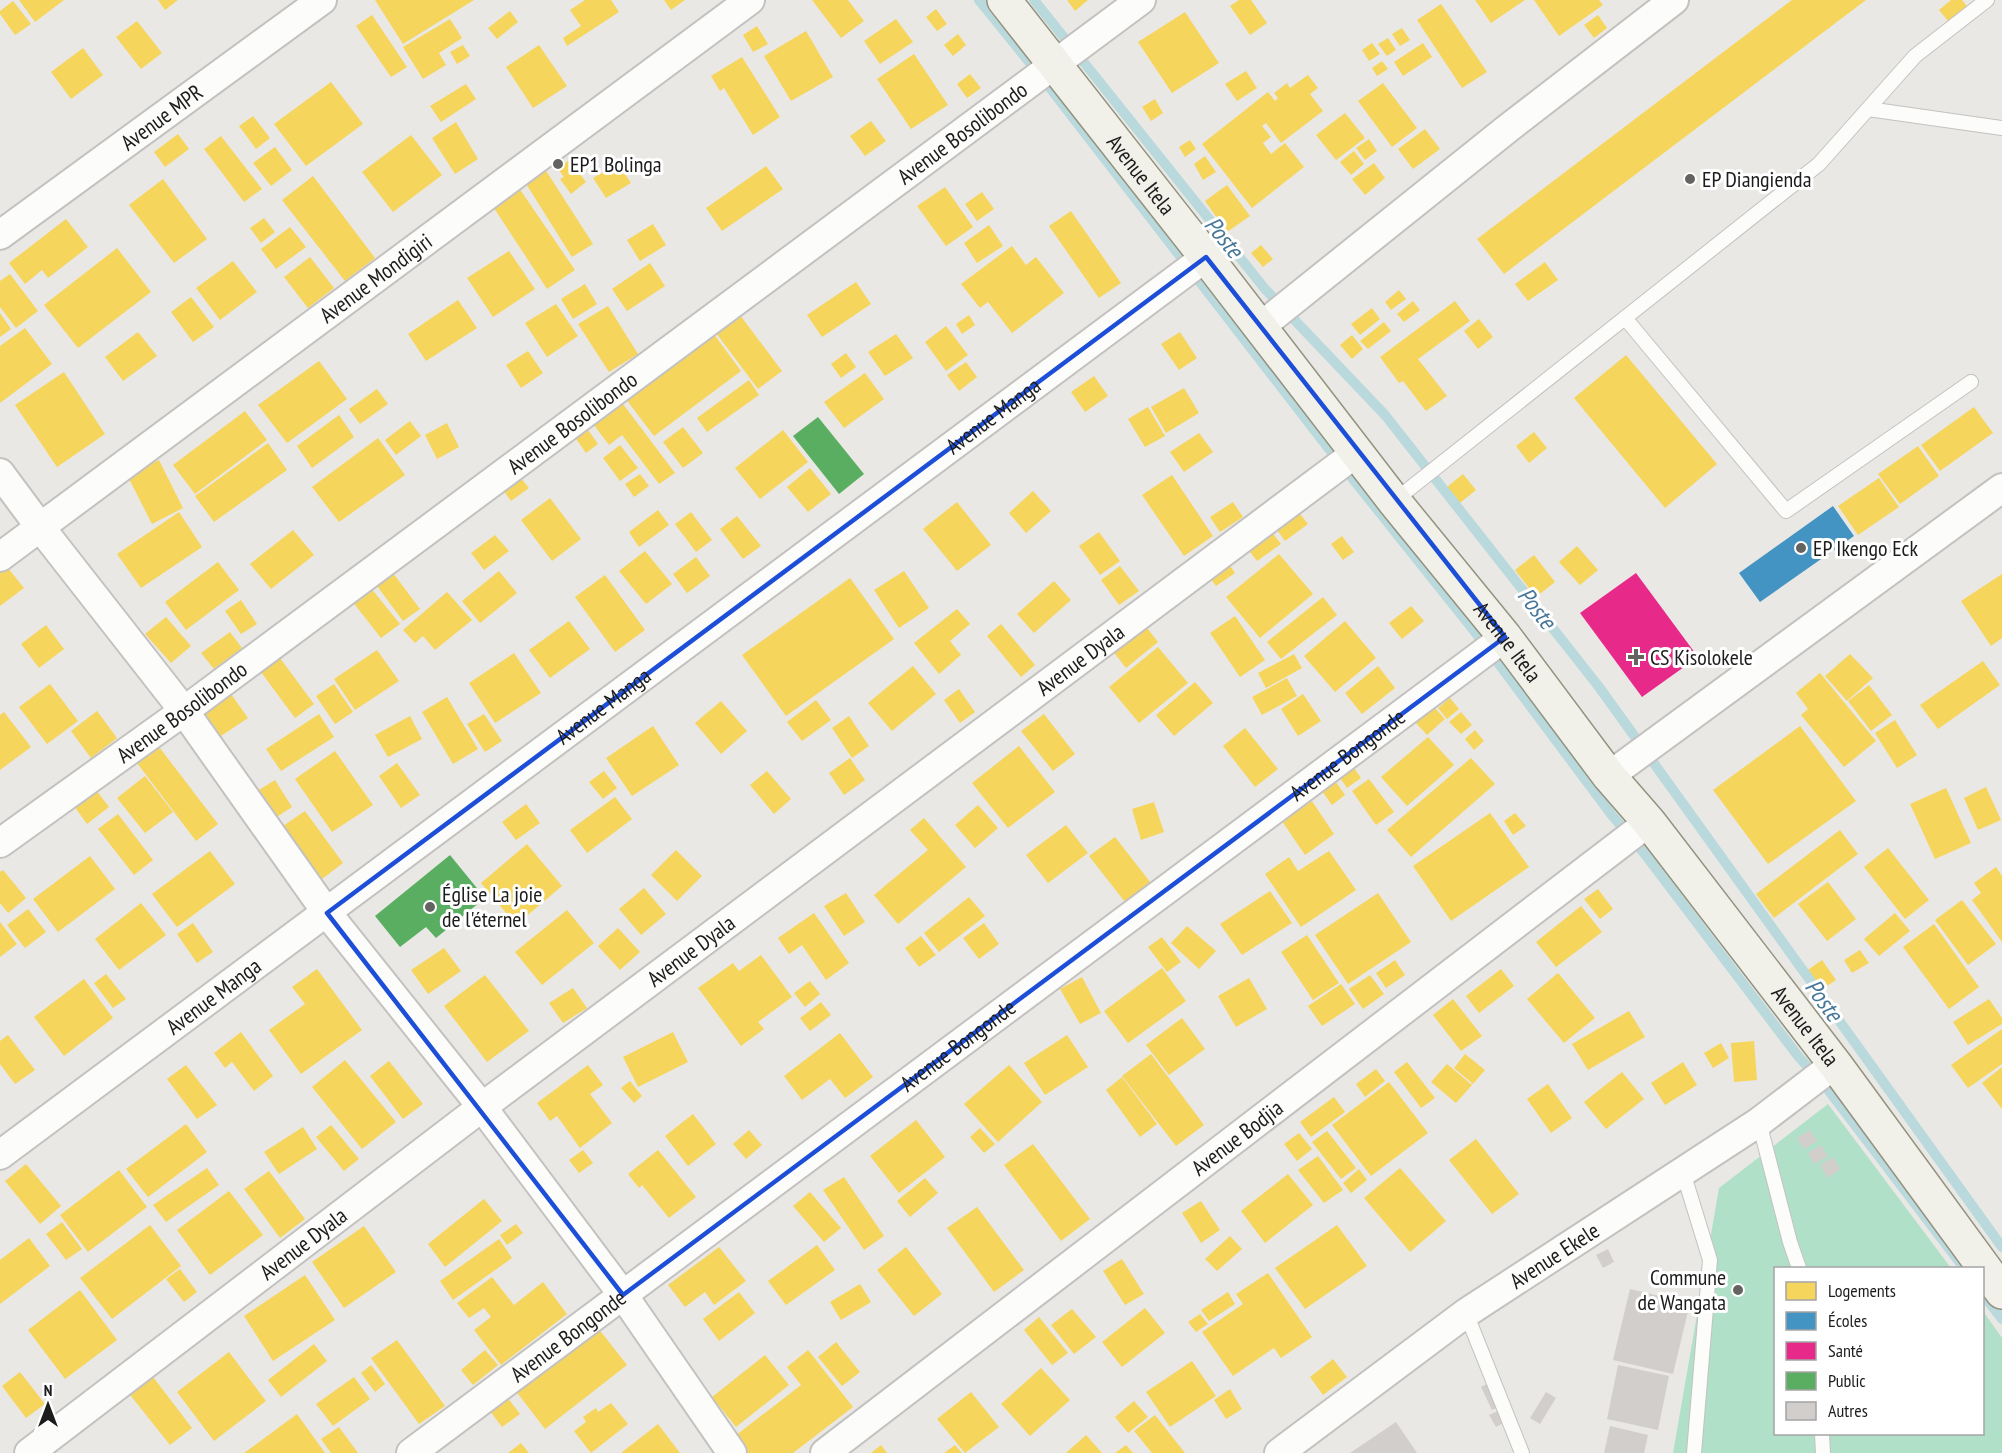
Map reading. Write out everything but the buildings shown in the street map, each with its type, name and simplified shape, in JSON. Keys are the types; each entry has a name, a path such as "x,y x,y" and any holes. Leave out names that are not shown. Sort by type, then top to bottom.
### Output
{"street":[{"name":"Avenue MPR","path":"0,235 322,0"},
{"name":"Avenue Mondigiri","path":"0,557 750,0"},
{"name":"Avenue Itela","path":"1004,0 1206,257 1356,453 1505,637 1608,776 1649,822 1834,1064 1984,1267"},
{"name":"Avenue Bosolibondo","path":"0,843 184,711 1141,0"},
{"path":"1260,327 1507,129 1674,0"},
{"name":"Avenue Manga","path":"0,1155 1206,257"},
{"name":"Avenue Dyala","path":"29,1453 482,1107 1356,453"},
{"path":"0,473 184,711 327,913 482,1107 623,1295 732,1453"},
{"path":"1608,776 2002,488"},
{"name":"Avenue Bongonde","path":"411,1453 1505,637"},
{"name":"Avenue Bodjia","path":"825,1453 1649,822"},
{"name":"Avenue Ekele","path":"1279,1453 1466,1313 1759,1122 1834,1064"},
{"name":"Avenue Itela","path":"1984,1268 2002,1292"}],"lane":[{"path":"1394,501 1819,164 1915,56 1987,0"},
{"path":"1868,109 2002,128"},
{"path":"1625,318 1786,511 1971,382"},
{"path":"1759,1122 1798,1267"},
{"path":"1683,1172 1710,1260 1695,1453"},
{"path":"1466,1313 1522,1453"},
{"path":"1822,1435 1823,1453"}],"highlighted area":[{"path":"1206,257 1505,637 623,1295 327,913"}],"green space":[{"name":"Commune de Wangata","path":"1828,1104 1950,1267 1774,1267 1774,1435 1984,1435 1984,1312 2002,1338 2002,1453 1673,1453 1719,1188"}],"waterway":[{"path":"979,0 1047,84 1329,449 1475,632 1611,814 1644,853 1798,1056 1829,1091 1963,1267"},
{"name":"Poste","path":"1034,0 1265,289 1385,415 1599,687 2002,1247"},
{"path":"1984,1296 2002,1319"}],"place":[{"name":"EP1 Bolinga","path":"558,164"},
{"name":"EP Diangienda","path":"1690,179"},
{"name":"EP Ikengo Eck","path":"1801,548"},
{"name":"CS Kisolokele","path":"1636,657"},
{"name":"Église La joie de l'éternel","path":"430,907"},
{"name":"Commune de Wangata","path":"1738,1290"}]}
